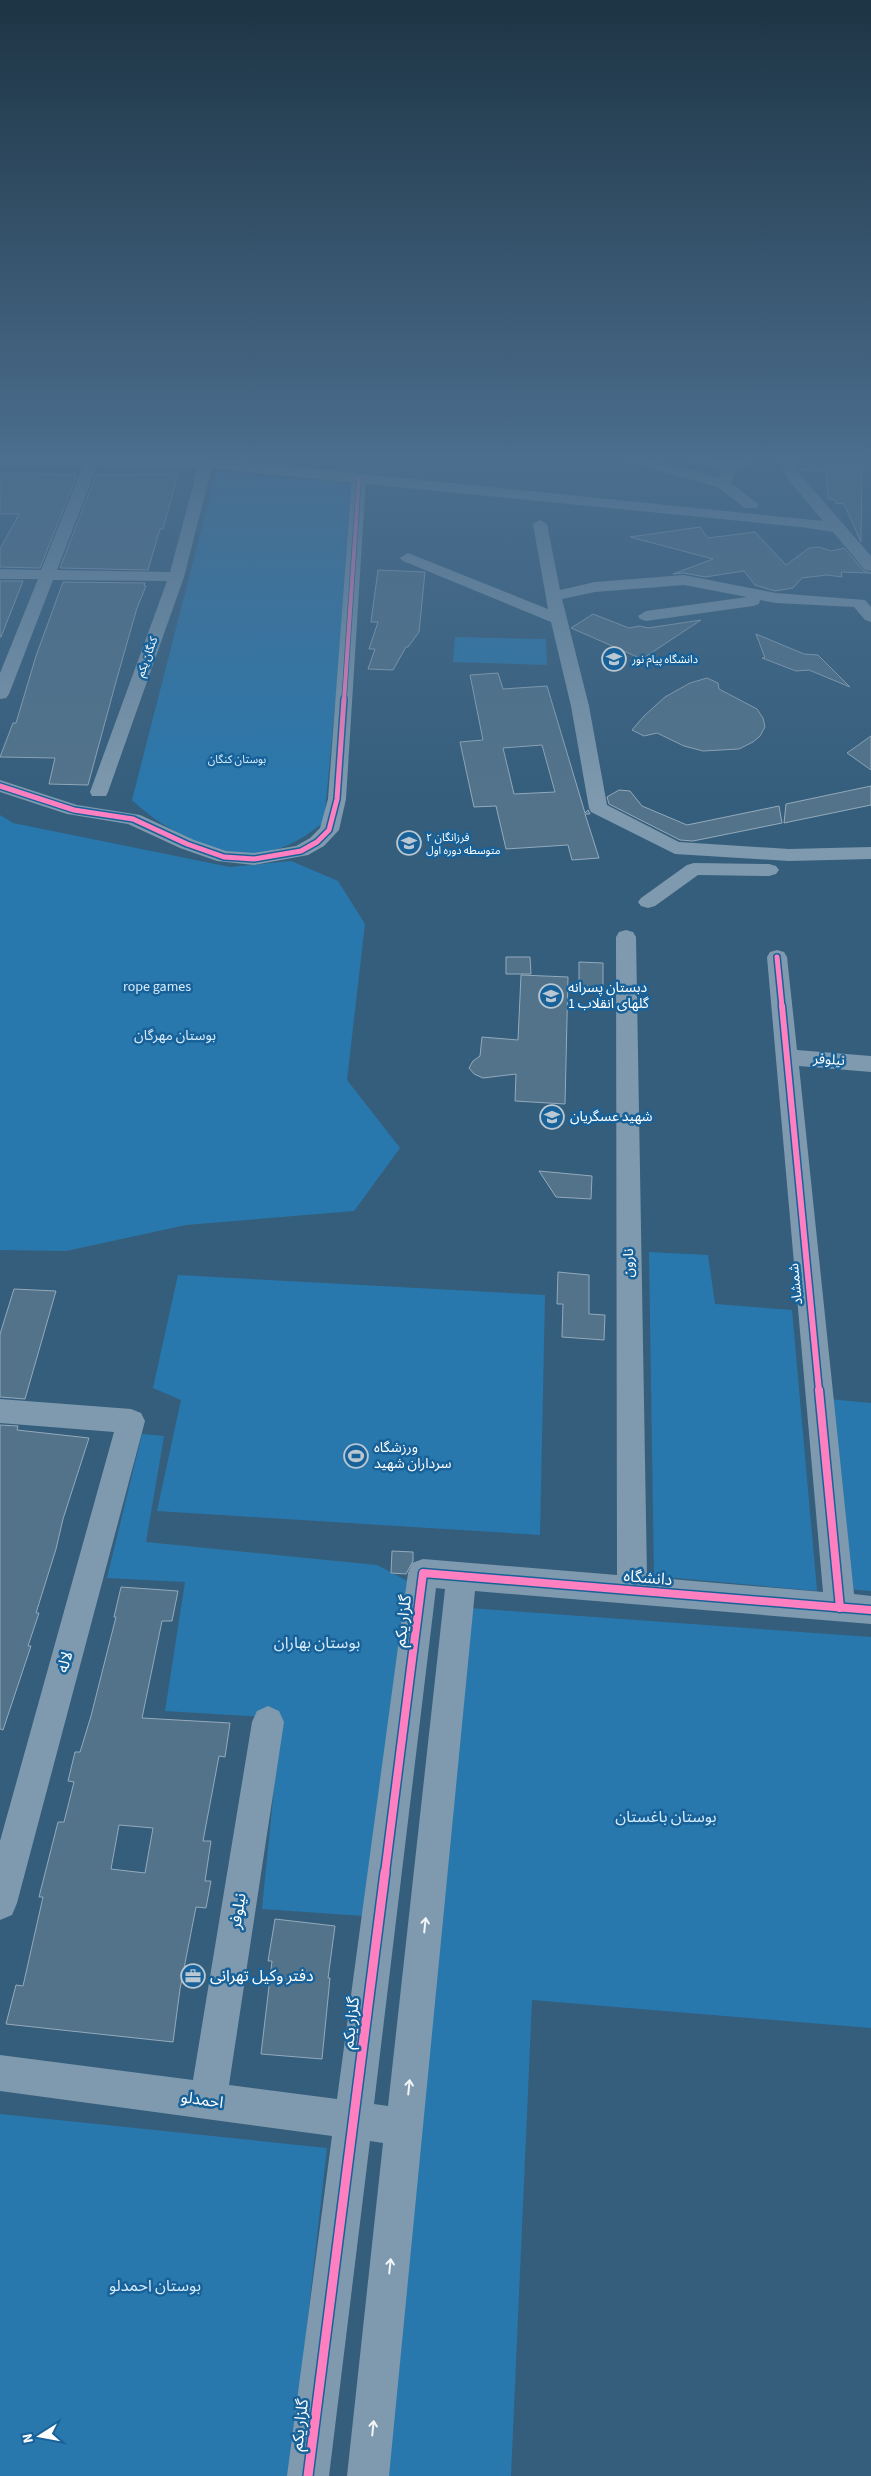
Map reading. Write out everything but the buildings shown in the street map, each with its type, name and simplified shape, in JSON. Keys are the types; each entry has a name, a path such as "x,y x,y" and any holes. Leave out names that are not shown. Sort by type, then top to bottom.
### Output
{"street":[{"path":"0,694 48,572"},
{"name":"کنگان یکم","path":"99,792 177,572"},
{"path":"0,786 74,810 133,819 187,844 224,857 254,860 301,851 317,842 329,830 337,799 353,572"},
{"path":"442,572 559,619"},
{"path":"549,572 580,706 598,808 675,848 789,855 871,852"},
{"path":"0,574 176,577"},
{"path":"553,596 595,587 684,580 776,598 859,603 871,617"},
{"path":"646,616 776,598"},
{"path":"648,902 694,869 871,870"},
{"name":"نارون","path":"626,936 632,1590"},
{"name":"شمشاد","path":"777,957 840,1608"},
{"name":"نیلوفر","path":"787,1057 871,1064"},
{"name":"لاله","path":"0,1411 131,1421 0,1903"},
{"name":"دانشگاه","path":"422,1573 871,1610"},
{"name":"گلزار یکم","path":"308,2476 422,1573"},
{"path":"368,2476 462,1577"},
{"name":"نیلوفر","path":"208,2101 268,1722"},
{"name":"احمدلو","path":"0,2073 404,2127"}],"green space":[{"name":"بوستان کنگان","path":"191,572 348,572 324,822 308,834 277,849 261,853 229,852 211,847 176,832 161,823 132,800"},
{"path":"455,637 546,639 547,665 453,662"},
{"name":"بوستان مهرگان","path":"0,815 13,823 230,867 291,861 338,881 365,924 347,1080 400,1148 354,1211 186,1225 66,1251 0,1250"},
{"path":"649,1252 708,1255 715,1304 792,1310 817,1591 654,1576"},
{"name":"ورزشگاه سرداران شهید","path":"178,1275 545,1295 540,1535 157,1511 181,1400 153,1388"},
{"path":"829,1399 871,1403 871,1591 846,1589"},
{"name":"بوستان بهاران","path":"142,1434 164,1436 146,1542 377,1565 411,1583 364,1916 262,1909 281,1718 165,1711 185,1582 107,1578"},
{"name":"بوستان باغستان","path":"469,1608 871,1637 871,2028 532,2000 511,2476 384,2476"},
{"name":"بوستان احمدلو","path":"0,2114 327,2148 290,2476 0,2476"}],"cycle path":[{"path":"0,786 74,810 133,819 187,844 224,857 254,859 301,851 317,842 329,830 337,799 353,572"},
{"path":"777,957 840,1608"},
{"path":"308,2476 423,1573 871,1610"}],"place":[{"name":"دانشگاه پیام نور","path":"614,659"},
{"name":"فرزانگان ۲ متوسطه دوره اول","path":"409,843"},
{"name":"دبستان پسرانه گلهای انقلاب 1","path":"551,996"},
{"name":"شهید عسگریان","path":"552,1117"},
{"name":"ورزشگاه سرداران شهید","path":"356,1456"},
{"name":"دفتر وکیل تهرانی","path":"193,1976"}],"park label":[{"name":"rope games","path":"157,987"}]}
